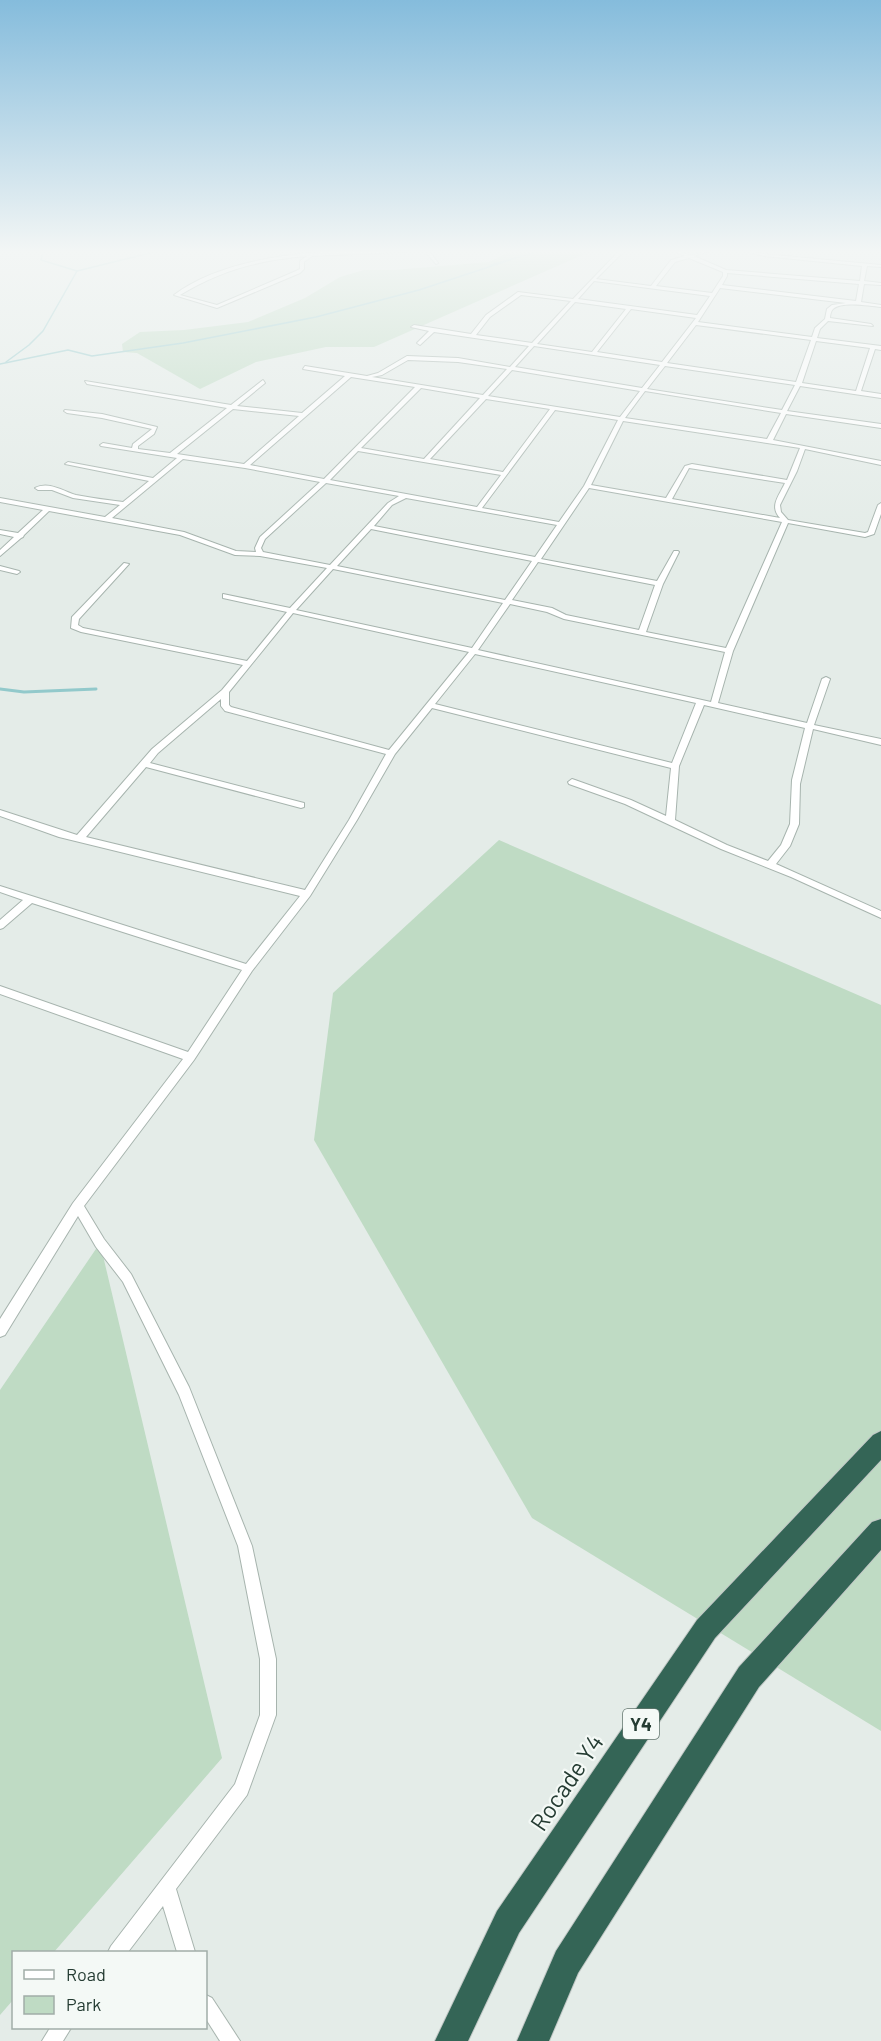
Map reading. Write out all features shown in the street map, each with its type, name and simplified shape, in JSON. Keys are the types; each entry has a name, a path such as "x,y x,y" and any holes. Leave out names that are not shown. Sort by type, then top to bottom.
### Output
{"highway":[{"name":"Rocade Y4","path":"451,2041 508,1922 706,1629 881,1443"},
{"path":"533,2041 567,1962 749,1677 881,1531"}],"street":[{"path":"529,344 881,396"},
{"path":"594,353 601,344"},
{"path":"0,1331 77,1207 190,1057 248,968 307,894 354,820 391,753 473,652 587,486 621,419 678,344"},
{"path":"770,441 798,385 814,344"},
{"path":"853,344 881,348"},
{"path":"426,460 534,345"},
{"path":"858,393 873,347"},
{"path":"362,377 380,374 407,358 458,360 881,426"},
{"path":"305,368 770,441 881,463"},
{"path":"245,466 289,431 303,415 350,375"},
{"path":"87,382 232,407 303,415"},
{"path":"171,456 263,382"},
{"path":"260,554 258,548 262,538 326,480 419,387"},
{"path":"479,508 554,408"},
{"path":"67,411 155,428 152,433 135,444 135,450"},
{"path":"103,445 326,480 560,524"},
{"path":"786,521 778,512 777,505 789,482 802,447"},
{"path":"357,449 506,474"},
{"path":"108,518 182,457"},
{"path":"68,464 154,480"},
{"path":"668,501 687,467 692,466 789,482"},
{"path":"587,486 869,535 881,507"},
{"path":"38,488 53,488 73,496 124,504"},
{"path":"80,838 155,751 225,692 291,611 390,504 406,495"},
{"path":"0,500 108,518 182,534 235,553 260,554 332,567 549,610 564,617 729,651"},
{"path":"0,554 48,508"},
{"path":"714,704 729,651 786,521"},
{"path":"371,527 659,584"},
{"path":"0,532 21,536"},
{"path":"642,632 659,584 676,552"},
{"path":"126,564 75,619 74,626 81,630 249,664"},
{"path":"0,568 17,572"},
{"path":"226,596 881,742"},
{"path":"770,865 788,843 795,813 793,797 796,777 826,679"},
{"path":"225,692 225,706 228,710 391,753"},
{"path":"670,822 675,766 701,702"},
{"path":"430,705 675,766"},
{"path":"145,764 301,805"},
{"path":"572,782 628,802 881,915"},
{"path":"0,813 59,834 307,894"},
{"path":"0,889 248,968"},
{"path":"0,926 30,899"},
{"path":"0,990 190,1057"},
{"path":"77,1207 84,1214 100,1243 127,1278 184,1392 245,1546 268,1659 268,1715 242,1789 118,1951"},
{"path":"166,1886 185,1951"},
{"path":"207,2005 231,2041"},
{"path":"51,2041 61,2029"}],"green space":[{"path":"122,344 380,344 374,347 326,347 256,362 200,389 137,353 123,352"},
{"path":"499,840 881,1005 881,1731 532,1518 314,1140 333,993"},
{"path":"100,1243 222,1758 55,1951 12,1951 12,2001 0,2015 0,1390"}],"waterway":[{"path":"6,362 30,344"},
{"path":"0,364 68,350 92,356 174,344"},
{"path":"0,689 24,692 96,689"}]}
